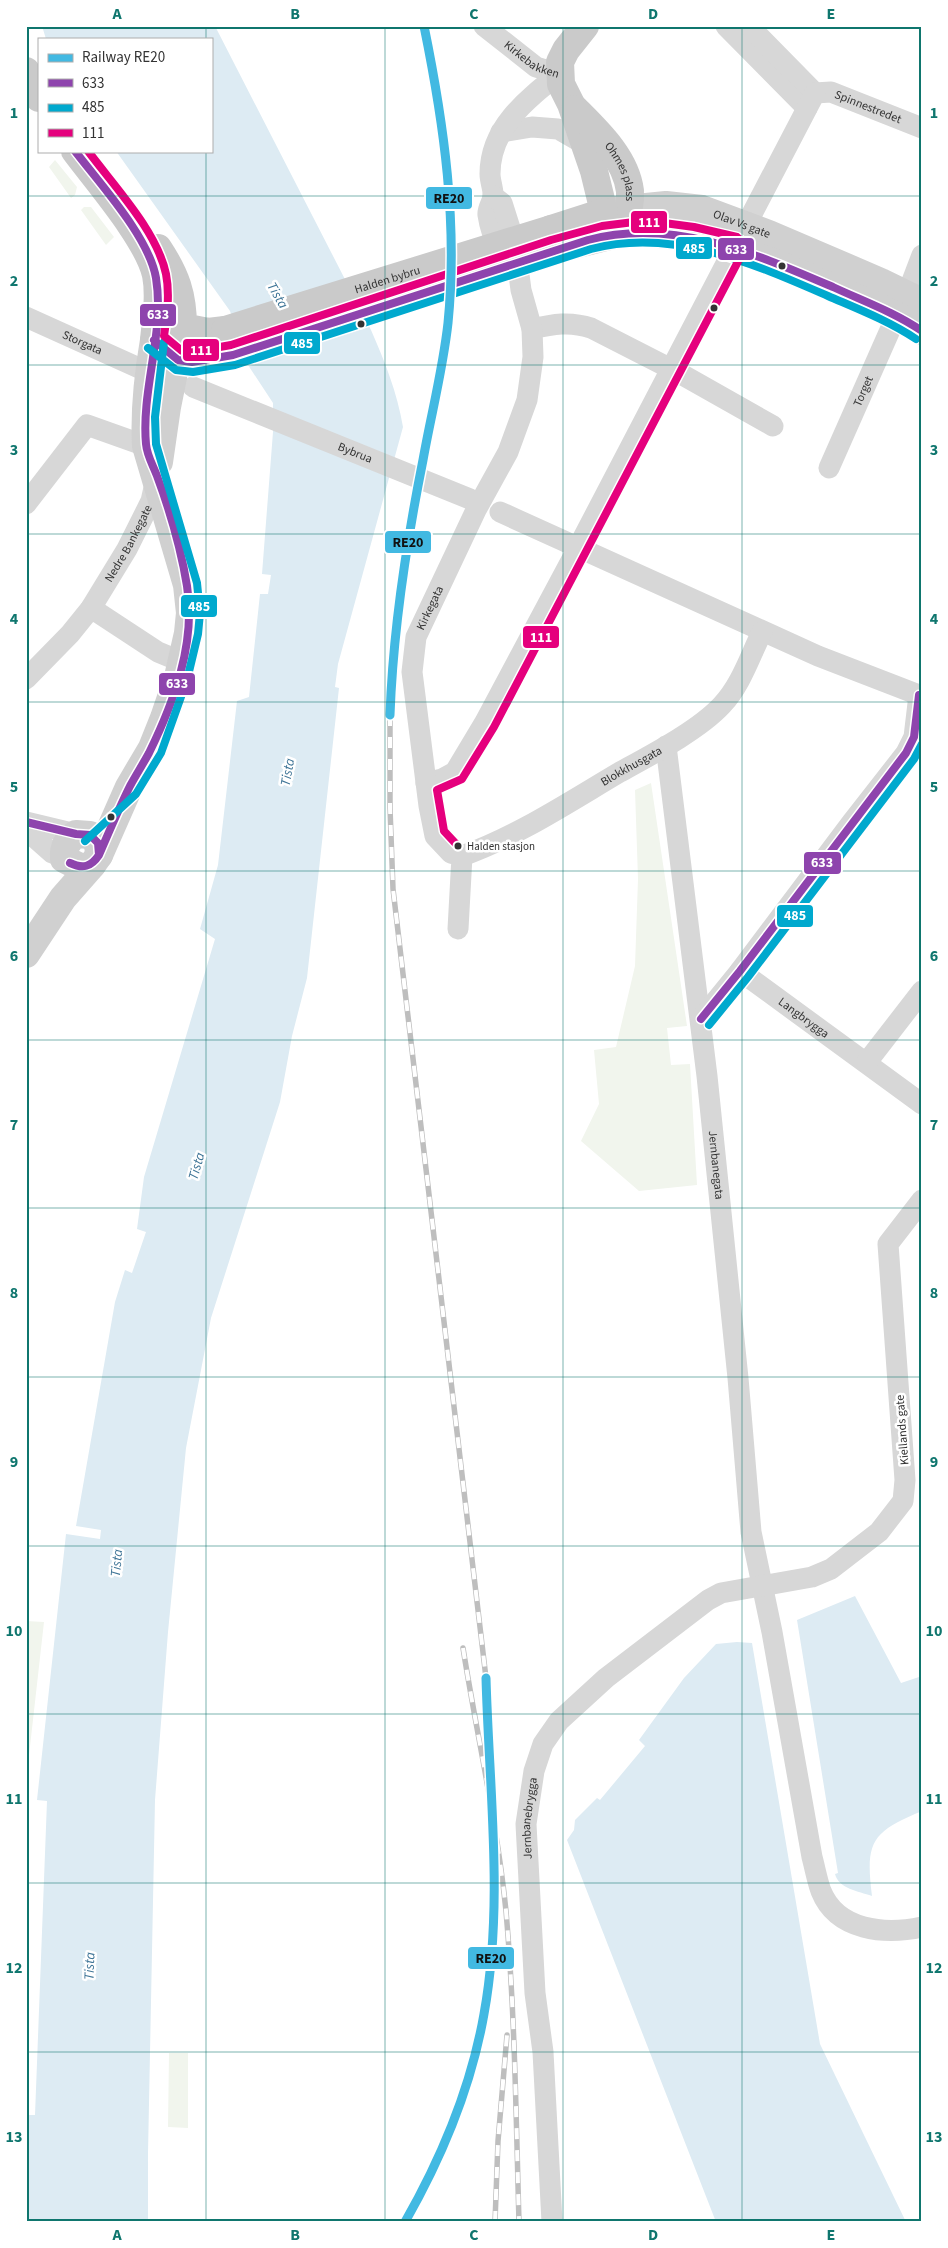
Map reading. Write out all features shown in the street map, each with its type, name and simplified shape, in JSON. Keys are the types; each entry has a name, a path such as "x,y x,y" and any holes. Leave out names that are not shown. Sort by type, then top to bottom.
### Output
{"main road":[{"name":"Kirkebakken","path":"559,74 560,62 566,50 585,26"},
{"path":"26,71 38,96"},
{"name":"Ohmes plass","path":"559,74 560,84 571,104 594,171 619,218"},
{"name":"Ohmes plass","path":"571,104 602,136 623,170 630,192 619,218"},
{"path":"76,152 130,225 153,264 156,277 154,340 178,360 192,362 229,343"},
{"name":"Olav Vs gate","path":"552,240 619,218"},
{"path":"130,225 155,243 166,259 177,282 183,302 183,327 208,332 229,343"},
{"name":"Halden bybru","path":"229,343 552,240"}],"street":[{"name":"Kirkebakken","path":"484,26 536,67 559,74"},
{"path":"726,26 811,100"},
{"path":"749,26 811,100"},
{"name":"Kirkegata","path":"462,856 451,853 435,836 426,783 412,672 416,637 476,510 508,452 528,400 533,357 532,329 521,290 498,248 488,214 493,196 490,175 493,151 501,132 523,102 559,74"},
{"name":"Spinnestredet","path":"811,100 831,92 922,128"},
{"path":"426,783 442,779 455,772 489,714 811,100"},
{"path":"501,132 532,127 558,129 584,144"},
{"name":"Olav Vs gate","path":"619,218 667,234 702,238 740,236 760,255 911,296 922,331"},
{"name":"Torget","path":"829,468 911,296 922,255"},
{"path":"26,300 34,320"},
{"name":"Storgata","path":"34,320 139,368"},
{"path":"532,329 558,323 580,324 591,328 670,369 772,426"},
{"path":"26,954 63,898 96,860 129,787 158,733 182,662 190,613 187,585 157,476 146,446 145,417 154,340 183,327"},
{"path":"157,476 167,407 178,360 183,327"},
{"name":"Bybrua","path":"193,387 466,497"},
{"path":"26,504 87,425 146,446"},
{"name":"Nedre Bankegate","path":"26,679 70,634 91,608 127,549 151,501 157,476"},
{"path":"500,512 762,632 818,656 920,692 914,737 906,753 740,972 701,1019"},
{"path":"91,608 158,652 182,662"},
{"name":"Blokkhusgata","path":"462,856 492,845 666,746 723,705 736,686 762,632"},
{"name":"Jernbanegata","path":"666,746 701,1019 738,1378 751,1532 812,1857 822,1892 836,1912 850,1923 873,1929 902,1931 922,1927"},
{"path":"26,830 52,853 71,846 129,787"},
{"path":"26,822 71,846 82,868 96,860"},
{"path":"63,898 71,846"},
{"path":"458,930 462,856"},
{"name":"Langbrygga","path":"740,972 867,1062 922,1104"},
{"path":"867,1062 922,992"},
{"name":"Kiellands gate","path":"762,1585 812,1578 831,1569 879,1532 903,1501 905,1480 888,1244 922,1200"},
{"name":"Jernbanebrygga","path":"552,2222 543,2052 535,1994 526,1824 534,1772 543,1744 559,1721 589,1693 688,1614 720,1593 762,1585"}],"shaded area":[{"path":"55,160 77,187 75,195 71,198 49,167"},
{"path":"84,207 91,207 114,237 106,245 81,210"},
{"path":"651,783 687,1026 667,1028 671,1065 690,1064 697,1185 639,1191 581,1141 599,1104 594,1050 616,1047 635,966 638,879 635,790"},
{"path":"26,1621 44,1622 27,1773 26,1773"},
{"path":"169,2053 188,2053 188,2128 168,2127"}],"water":[{"name":"Tista","path":"42,26 215,26 371,330 390,377 403,427 338,664 335,687 339,688 307,978 292,1036 280,1102 211,1318 186,1448 168,1632 155,1800 148,2222 26,2222 26,2115 35,2115 47,1801 37,1800 66,1534 100,1539 101,1530 76,1526 115,1302 125,1270 132,1273 146,1232 137,1229 144,1177 215,939 200,929 218,865 237,701 249,697 260,594 268,594 271,575 262,574 273,432 273,403 248,365 230,311 117,152 212,152 212,38 46,38"},
{"path":"855,1596 901,1683 922,1676 922,1811 892,1825 876,1841 870,1862 872,1896 845,1886 837,1879 835,1874 838,1873 797,1620"},
{"path":"752,1643 820,2044 906,2222 716,2222 567,1840 574,1830 575,1820 597,1798 600,1800 645,1746 639,1740 684,1678 716,1644"}],"railway":[{"path":"390,715 390,808 393,889 486,1678"},
{"path":"463,1648 492,1812 506,1911 513,2027 519,2222"},
{"path":"495,2222 498,2141 507,2035"}],"rail line":[{"name":"RE20","path":"390,715 401,587 443,357 451,286 450,211 447,174 438,100 424,26"},
{"name":"RE20","path":"405,2222 431,2172 454,2121 471,2069 484,2014 490,1973 494,1889 494,1846 486,1678"}],"transit line":[{"name":"633","path":"76,152 134,228 152,262 156,278 158,319 145,423 146,444 178,544 185,572 189,607 186,650 181,672 167,713 149,753 126,794 99,855"},
{"name":"111","path":"89,152 144,225 154,242 166,274 168,289 164,336 182,351 192,352 231,345 551,240 602,226 634,222 664,223 694,227 737,237 743,242 743,252 494,727 462,779 437,790 444,831 458,846"},
{"name":"633","path":"154,340 178,360 192,362 233,355 588,240 620,234 651,233 683,236 714,242 774,262 867,302 901,318 922,331"},
{"name":"485","path":"148,348 176,370 193,372 235,365 591,249 622,243 683,246 742,261 862,311 916,339"},
{"name":"485","path":"85,841 136,794 161,753 187,680 198,634 200,613 197,583 156,444 155,417 164,342"},
{"name":"633","path":"701,1019 740,971 906,753 914,737 919,695"},
{"name":"485","path":"709,1025 748,977 914,759 922,744"},
{"name":"633","path":"26,822 76,834 90,835 98,843 99,855 93,862 86,866 70,863"}],"place":[{"name":"Halden stasjon","path":"458,846"}]}
